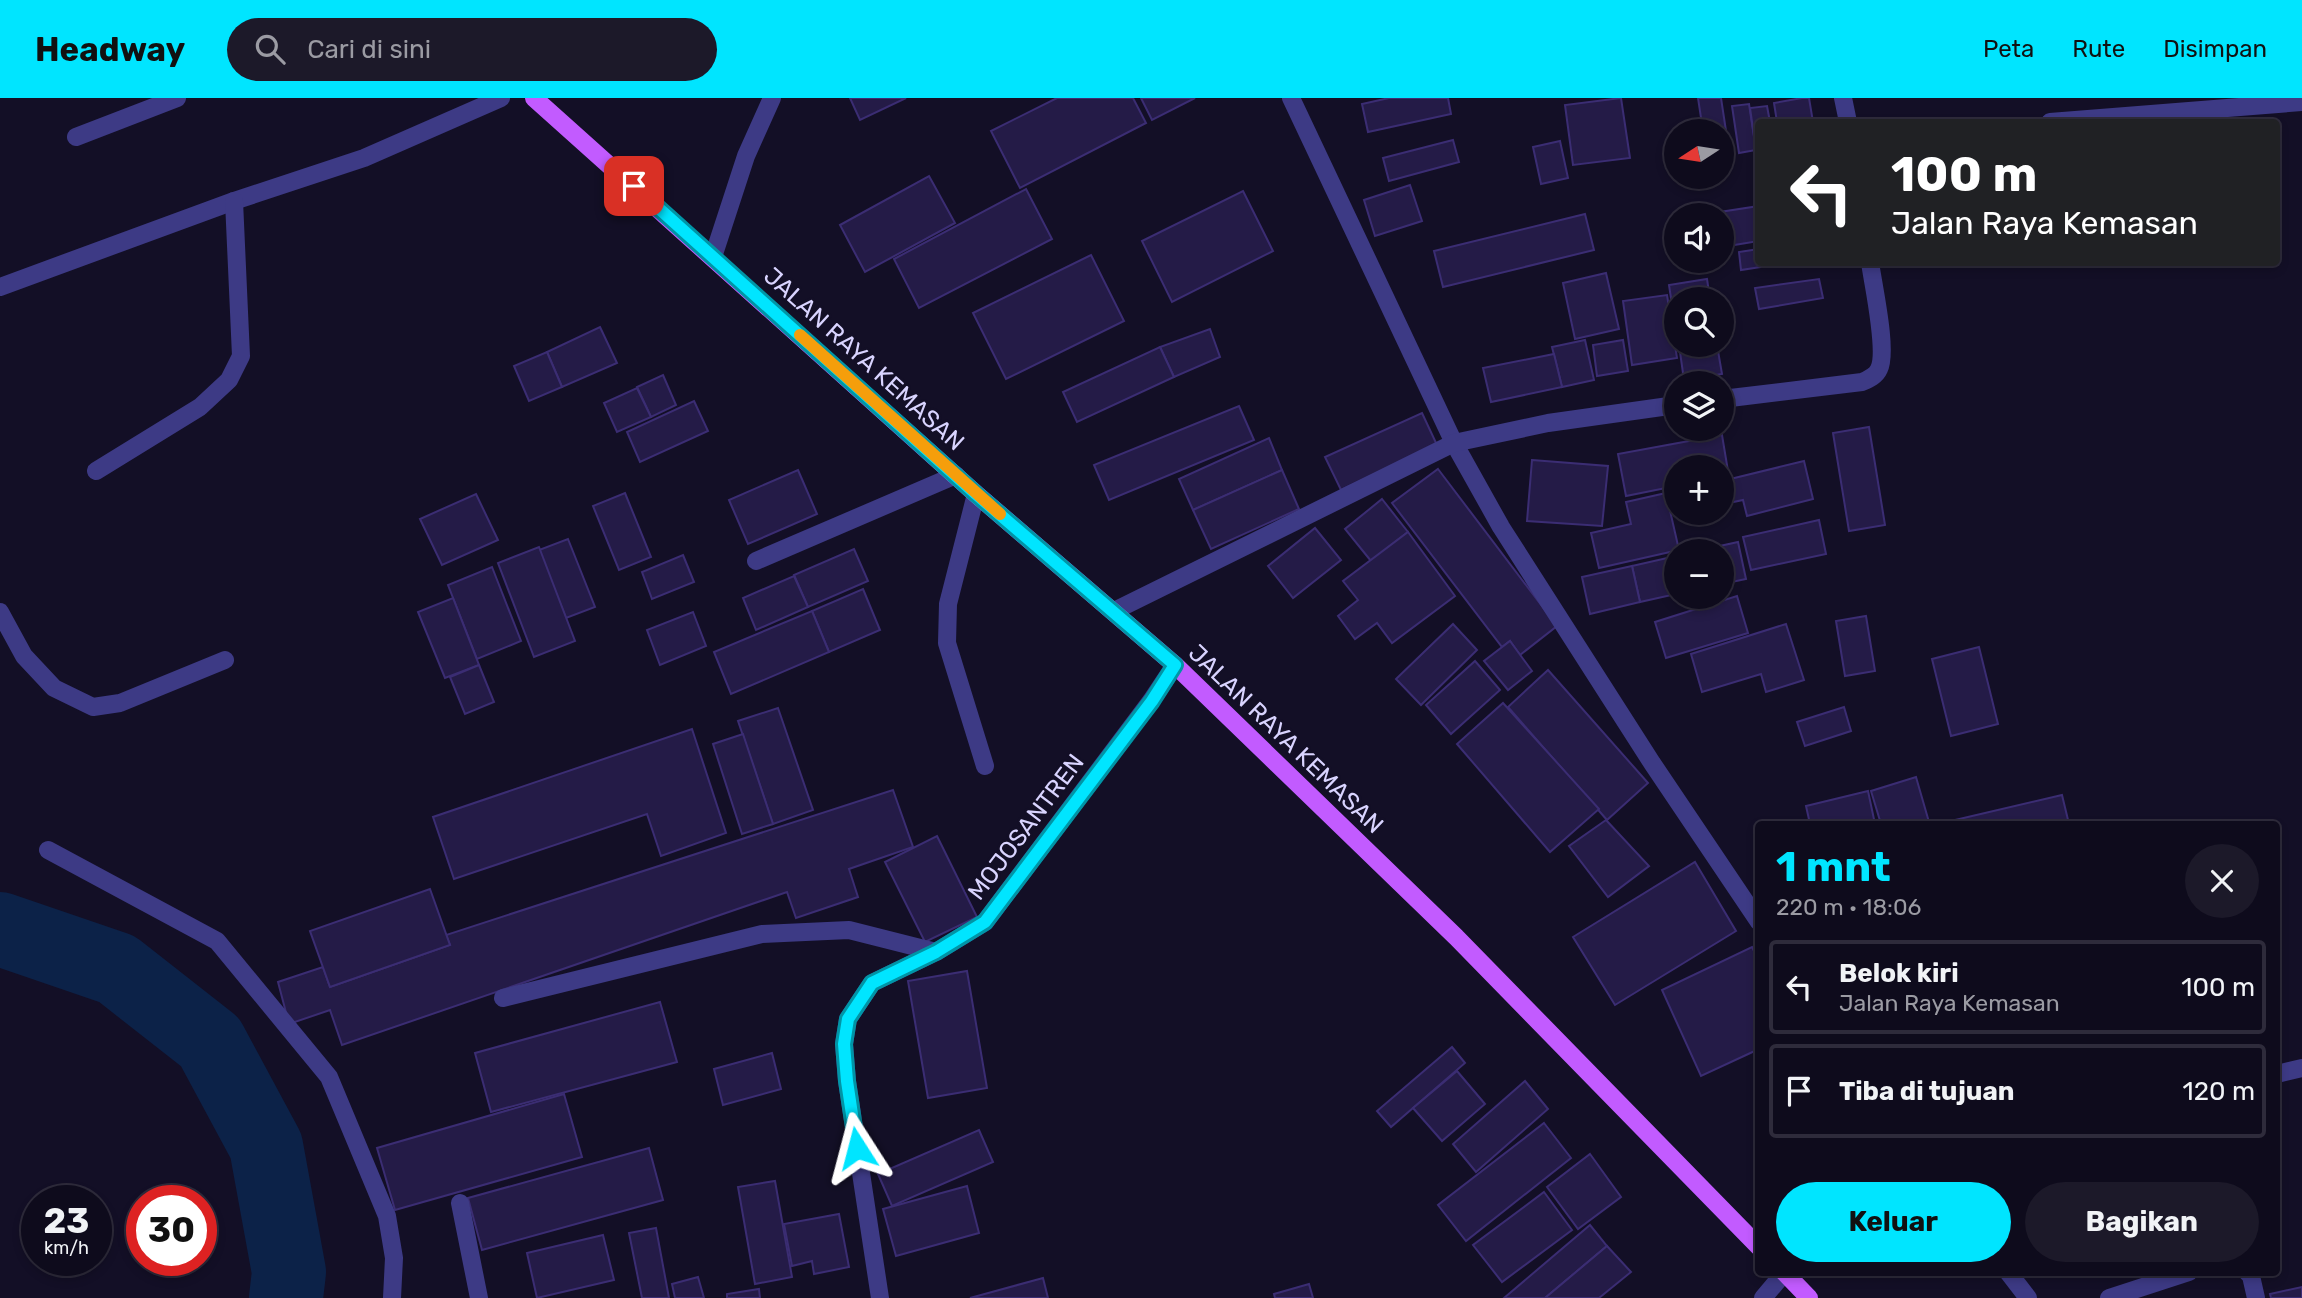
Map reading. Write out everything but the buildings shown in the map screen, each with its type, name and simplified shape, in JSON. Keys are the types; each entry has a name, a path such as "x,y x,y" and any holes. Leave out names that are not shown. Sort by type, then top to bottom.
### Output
{"main road":[{"name":"JALAN RAYA KEMASAN","path":"534,98 976,494 1175,665 1456,937 1755,1243"},
{"path":"1788,1276 1809,1298"}],"street":[{"path":"76,137 177,98"},
{"path":"0,287 234,201 364,158 501,98"},
{"path":"713,257 746,156 772,98"},
{"path":"1291,98 1454,443 1523,561 1652,763 1755,916"},
{"path":"1843,98 1847,119"},
{"path":"2088,119 2302,102"},
{"path":"96,471 200,407 229,380 241,356 234,201"},
{"path":"1734,398 1861,382 1873,377 1881,367 1882,344 1871,266"},
{"path":"1114,611 1454,443 1548,423 1664,407"},
{"path":"756,561 956,475"},
{"path":"976,494 948,604 947,643 985,766"},
{"path":"0,612 24,656 54,688 93,707 120,704 225,660"},
{"name":"MOJOSANTREN","path":"880,1298 847,1081 844,1044 848,1019 872,983 936,952 985,922 1152,701 1175,665"},
{"path":"48,850 217,941 329,1077 387,1216 394,1258 393,1298"},
{"path":"503,998 762,934 849,930 936,952"},
{"path":"2280,1073 2302,1068"},
{"path":"460,1203 479,1298"},
{"path":"1763,1298 1781,1276"},
{"path":"2011,1276 2028,1298"},
{"path":"2109,1298 2177,1276"},
{"path":"2251,1276 2256,1298"}],"waterway":[{"path":"0,929 117,969 210,1042 266,1146 289,1272 286,1298"}],"slow traffic":[{"path":"800,335 1000,514"}],"route":[{"path":"634,186 976,494 1175,665 1152,701 985,922 936,952 872,983 848,1019 844,1044 857,1148"}]}
